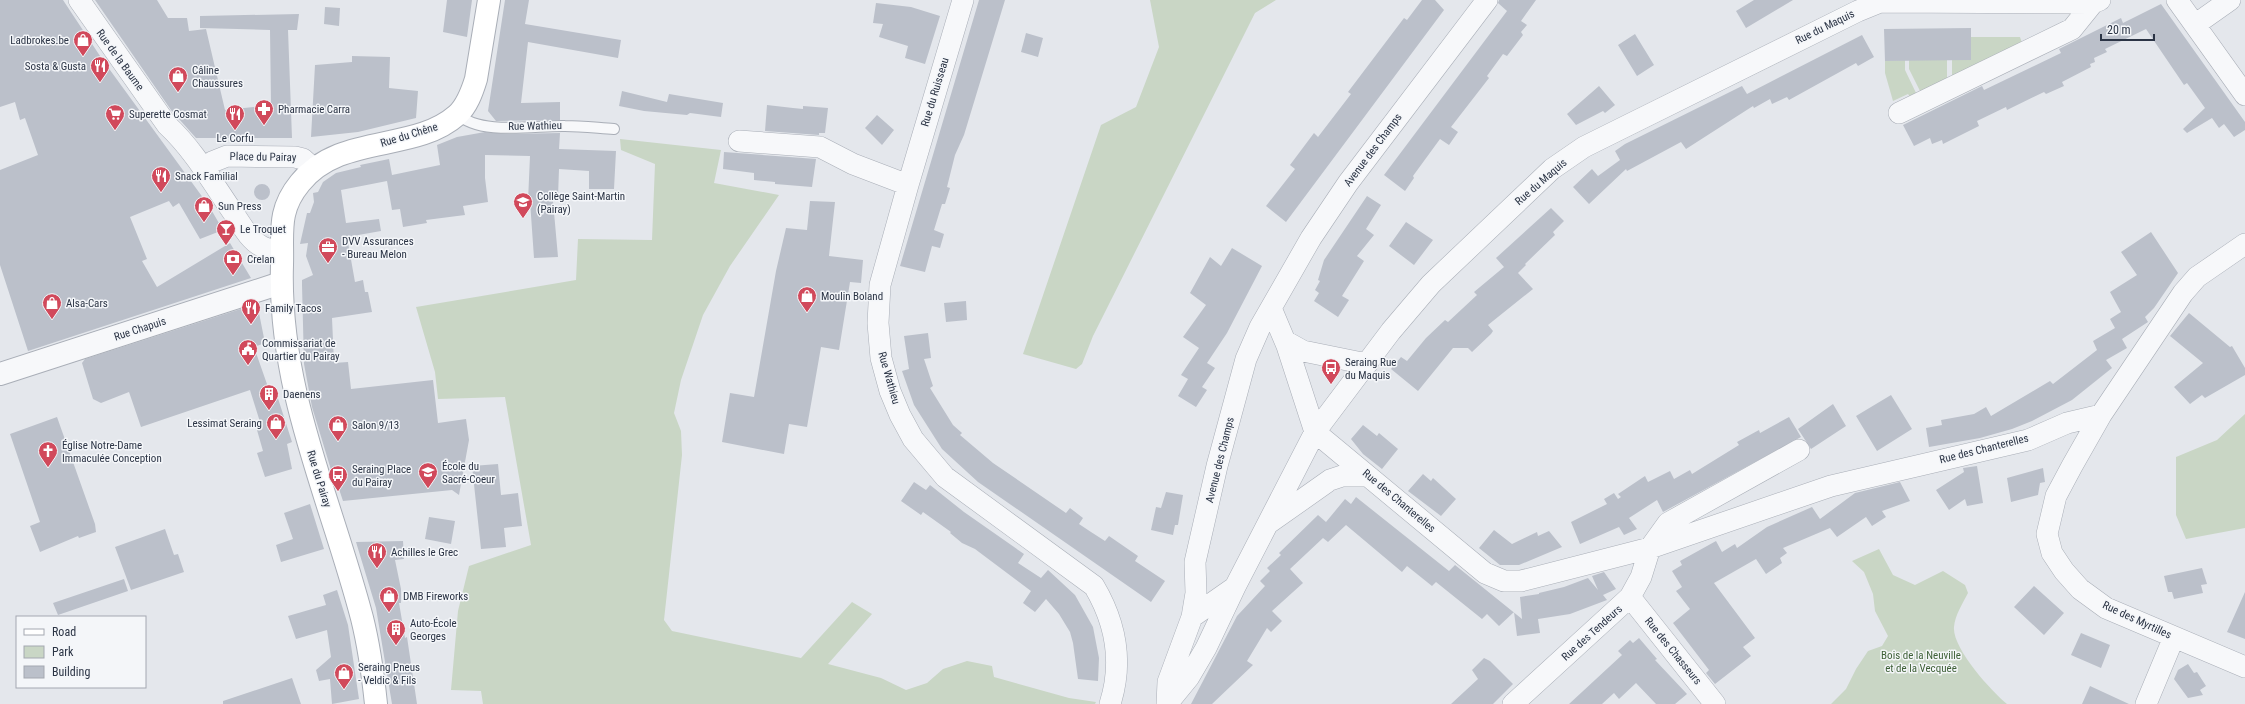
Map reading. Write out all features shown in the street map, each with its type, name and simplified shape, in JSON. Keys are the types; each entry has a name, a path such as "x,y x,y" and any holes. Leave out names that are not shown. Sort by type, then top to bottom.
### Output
{"main road":[{"name":"Rue du Chêne","path":"313,168 326,160 342,154 432,130 458,114 472,92 476,79 489,0"},
{"name":"Place du Pairay","path":"282,250 282,217 286,204 292,192 313,168"},
{"name":"Rue du Pairay","path":"282,250 281,283 283,329 298,408 362,620 372,672 376,704"}],"street":[{"name":"Rue de la Baume","path":"79,0 167,125 175,131 207,174"},
{"name":"Rue du Ruisseau","path":"908,185 963,0"},
{"name":"Avenue des Champs","path":"1192,617 1196,582 1195,562 1198,548 1245,366 1260,327 1311,238 1348,183 1487,0"},
{"path":"2177,0 2196,24 2245,95"},
{"path":"2196,24 2230,0"},
{"path":"2236,0 2245,9"},
{"name":"Rue du Maquis","path":"1315,432 1431,284 1552,169 1584,147 1858,11 1883,1 2097,2"},
{"name":"Rue du Maquis","path":"1899,113 2072,29 2097,2"},
{"path":"739,141 820,146 853,164 908,185"},
{"name":"Place du Pairay","path":"207,174 212,162 227,156 295,157 303,159 313,168"},
{"path":"207,174 253,240 260,246 270,250 282,250"},
{"name":"Rue Wathieu","path":"908,185 880,285 878,323 881,358 890,391 913,438 945,477 1094,586 1106,606 1115,644 1115,687 1110,704"},
{"path":"2101,415 2183,293 2198,278 2245,244"},
{"name":"Rue Chapuis","path":"0,374 281,283"},
{"path":"1167,704 1198,662 1315,432 1285,340 1271,308"},
{"path":"1285,340 1303,351 1367,364"},
{"name":"Rue des Chanterelles","path":"1315,432 1485,573 1504,581 1521,581 1650,548 1831,486 2028,440 2067,423 2101,415"},
{"name":"Rue des Myrtilles","path":"2101,415 2056,496 2047,534 2052,553 2080,589 2106,608 2245,667"},
{"path":"1650,548 1668,523 1798,450"},
{"path":"1268,523 1330,480 1342,476 1368,476"},
{"name":"Rue des Tendeurs","path":"1513,704 1630,597 1641,577 1650,548"},
{"path":"1196,582 1201,588 1210,594 1222,593 1235,587"},
{"path":"1167,704 1168,682 1192,617 1235,587"},
{"name":"Rue des Chasseurs","path":"1630,597 1715,704"},
{"path":"2146,704 2174,637"}],"lane":[{"name":"Rue Wathieu","path":"458,114 466,121 486,125 512,127 563,126 614,129"}],"green space":[{"path":"1150,0 1276,0 1255,13 1093,336 1082,364 1076,369 1023,354 1101,125 1136,107 1159,47"},
{"path":"1971,37 2020,37 2022,43 1952,78 1952,60 1971,59"},
{"path":"1905,60 1905,70 1917,95 1911,98 1908,94 1893,101 1885,73 1885,61"},
{"path":"1909,60 1947,60 1947,80 1921,93 1909,69"},
{"path":"620,139 721,150 714,183 779,195 730,266 703,315 681,380 674,413 681,431 682,455 664,620 672,631 801,658 852,602 872,614 828,664 881,678 906,690 927,683 943,669 967,661 992,666 994,677 1069,698 1096,702 1095,704 483,704 481,691 451,690 458,611 469,566 531,545 505,397 438,399 435,372 416,307 576,280 578,239 652,240 655,164 621,150"},
{"path":"2245,414 2245,528 2186,539 2176,515 2176,457 2217,440"},
{"name":"Bois de la Neuville et de la Vecquée","path":"1879,549 1893,575 1915,585 1943,571 1965,585 1968,593 1956,618 1954,627 1955,636 1959,646 1974,668 2007,704 1831,704 1846,689 1856,669 1868,651 1882,646 1888,636 1875,611 1873,594 1864,572 1852,561"}],"building":[{"path":"0,0 63,0 102,59 209,206 223,230 200,239 179,203 173,207 169,201 130,217 147,259 142,261 157,287 230,243 251,278 28,351 0,265 0,170 38,155 25,118 20,120 15,102 0,107"},
{"path":"95,0 157,0 168,18 187,18 189,31 206,29 225,110 271,105 270,30 200,28 200,16 299,14 297,30 288,30 292,138 196,138 171,110"},
{"path":"447,0 472,0 467,37 443,32"},
{"path":"505,0 529,0 525,24 621,40 618,58 528,42 521,103 560,102 560,120 496,121 488,111"},
{"path":"979,0 1005,0 964,135 955,155 947,187 950,188 945,204 942,204 934,230 944,234 940,248 932,246 925,272 900,266"},
{"path":"1422,0 1435,0 1444,10 1286,222 1266,206 1295,169 1290,165 1314,133 1318,137 1351,94 1348,92 1404,18 1407,20"},
{"path":"1499,0 1536,0 1521,21 1527,25 1521,32 1523,35 1507,56 1503,54 1487,76 1489,78 1451,127 1458,132 1449,145 1440,139 1413,176 1414,178 1405,191 1384,175 1507,11 1498,3"},
{"path":"1754,0 1793,0 1746,28 1736,11"},
{"path":"876,3 911,7 940,16 925,64 905,58 908,46 879,37 883,24 873,23"},
{"path":"2161,4 2245,122 2245,130 2234,137 2224,124 2219,128 2212,118 2187,133 2183,129 2205,108 2187,83 2184,85 2146,29 2105,49 2107,52 2094,58 2095,62 2090,64 2091,67 2062,82 2064,86 2046,94 2044,92 2007,110 2006,107 1977,121 1979,126 1943,144 1942,140 1932,144 1930,138 1914,146 1903,125 1982,86 1984,90 2061,53 2059,49 2121,18 2123,23"},
{"path":"325,7 340,8 339,26 324,24"},
{"path":"1971,28 1971,60 1885,61 1884,29"},
{"path":"1026,33 1043,38 1038,57 1021,52"},
{"path":"1635,34 1654,65 1637,76 1618,45"},
{"path":"1862,35 1874,57 1858,66 1856,63 1789,100 1787,97 1772,104 1770,99 1754,108 1753,106 1686,149 1681,142 1627,171 1626,169 1589,204 1573,187 1592,169 1598,176 1620,160 1615,151 1625,144 1742,86 1747,94"},
{"path":"352,56 390,57 389,88 418,91 416,118 358,132 311,137 315,65 352,62"},
{"path":"1599,86 1615,105 1605,113 1603,111 1576,125 1567,114"},
{"path":"622,91 667,102 669,94 723,103 721,117 690,113 687,115 644,111 619,106"},
{"path":"767,105 803,109 803,106 828,108 825,133 819,133 819,135 765,131"},
{"path":"877,115 894,130 882,145 865,128"},
{"path":"485,132 509,134 560,133 559,149 616,151 614,189 589,189 589,171 559,169 558,197 553,201 558,257 534,258 530,201 528,201 530,156 485,155 485,178 488,202 463,206 465,215 426,220 427,223 403,227 400,209 392,210 387,181 341,190 346,223 379,219 381,231 347,237 355,282 363,280 365,292 368,292 372,312 332,318 334,363 348,362 351,389 433,380 438,423 466,419 469,440 459,495 452,490 343,501 337,483 335,483 312,407 304,364 302,280 313,275 306,256 308,243 300,244 307,213 310,213 314,202 313,193 318,192 323,182 336,173 361,167 360,165 389,159 392,175 440,165 437,145 457,137"},
{"path":"724,152 816,159 812,187 775,184 775,182 754,180 754,173 723,169"},
{"path":"262,184 268,186 270,192 268,198 262,200 256,198 254,192 256,186"},
{"path":"1367,196 1381,205 1366,229 1374,235 1357,256 1364,261 1342,296 1349,300 1338,317 1314,301 1319,293 1315,290 1320,281 1318,280 1324,260"},
{"name":"Moulin Boland","path":"810,201 835,202 829,256 863,260 861,283 850,282 839,350 821,347 807,427 789,424 784,454 722,442 730,393 754,397 776,271 786,228 807,230"},
{"path":"1551,208 1564,221 1553,232 1555,235 1525,264 1526,265 1518,273 1533,289 1488,325 1493,331 1491,334 1472,352 1468,348 1453,348 1418,391 1391,369 1401,357 1407,361 1426,338 1445,320 1448,322 1477,295 1474,292 1504,267 1496,258"},
{"path":"1406,222 1433,240 1414,265 1389,246"},
{"path":"2151,232 2178,273 2154,308 2145,317 2148,322 2122,339 2127,348 2106,360 2112,368 2072,400 2032,421 2012,429 1980,438 1929,447 1926,428 1942,425 1941,420 1974,414 1986,407 1991,416 2050,381 2053,384 2097,350 2093,341 2115,328 2110,319 2121,312 2110,292 2137,275 2121,252"},
{"path":"1232,248 1262,266 1227,333 1207,363 1215,368 1202,387 1207,390 1196,407 1178,396 1188,379 1181,375 1199,348 1183,337 1206,305 1190,293 1210,257 1221,266"},
{"path":"966,301 967,320 946,322 944,303"},
{"path":"253,305 258,308 265,343 254,347 268,387 274,386 292,442 287,444 292,469 265,477 257,453 263,451 255,423 260,422 250,390 141,427 129,392 101,403 93,399 82,363 85,359"},
{"path":"2189,313 2230,347 2232,346 2245,368 2245,375 2205,398 2202,395 2190,404 2174,387 2203,363 2170,336"},
{"path":"928,333 931,358 924,359 933,386 930,388 953,425 962,433 960,435 993,463 1066,513 1070,508 1083,518 1079,524 1105,541 1109,536 1138,556 1135,561 1165,581 1151,602 978,482 942,449 914,405 902,371 909,369 904,336"},
{"path":"1891,395 1912,429 1877,451 1856,416"},
{"path":"1833,404 1846,426 1811,449 1798,429"},
{"name":"Église Notre-Dame Immaculée Conception","path":"57,417 95,524 96,532 79,538 78,536 40,552 30,526 40,522 10,434"},
{"path":"1789,417 1801,437 1663,512 1657,500 1629,518 1637,529 1624,535 1619,527 1580,544 1571,522 1607,504 1604,499 1614,493 1618,499 1621,497 1618,494 1645,476 1648,482 1670,471 1674,479 1690,470 1692,474 1739,445 1737,442 1759,430 1760,433"},
{"path":"1363,425 1377,436 1379,433 1398,449 1382,469 1363,454 1351,439"},
{"path":"498,464 501,495 518,493 522,526 504,528 506,547 481,549 472,466"},
{"path":"1977,466 1983,503 1967,506 1965,499 1949,510 1936,490 1964,472 1963,468"},
{"path":"2043,468 2045,482 2040,483 2038,495 2011,502 2007,478"},
{"path":"1423,474 1431,481 1433,478 1456,499 1441,516 1408,491"},
{"path":"914,482 926,490 930,485 964,512 1024,554 1018,563 1041,578 1048,570 1075,595 1093,627 1099,658 1098,681 1078,679 1070,632 1059,614 1046,599 1035,612 1023,603 1031,591 975,549 962,543 950,533 951,532 923,512 921,515 901,501"},
{"path":"1900,482 1910,501 1882,511 1886,517 1872,526 1866,517 1837,537 1830,528 1783,548 1787,553 1780,558 1782,563 1766,574 1756,559 1714,583 1755,638 1743,647 1751,656 1715,684 1706,673 1709,670 1673,623 1690,609 1676,591 1682,587 1672,571 1682,565 1680,561 1716,541 1722,552 1735,544 1737,548 1767,527 1812,507 1820,519 1855,493"},
{"path":"1166,492 1183,495 1178,525 1175,525 1173,535 1151,530 1156,507 1161,508"},
{"path":"1356,497 1449,571 1455,565 1514,612 1499,626 1487,614 1482,619 1436,582 1432,586 1407,566 1402,572 1346,525 1328,542 1323,538 1290,569 1303,583 1272,611 1282,621 1271,632 1267,628 1247,661 1253,665 1212,704 1191,704 1237,616 1265,586 1260,581 1270,571 1267,568 1281,555 1279,553 1318,515 1326,522 1345,499 1351,504"},
{"path":"310,504 324,549 281,562 276,545 293,539 284,513"},
{"path":"429,517 455,521 451,544 425,539"},
{"path":"165,529 174,555 178,554 184,572 131,590 115,547"},
{"path":"1494,530 1512,544 1537,532 1538,536 1549,531 1562,547 1519,565 1500,565 1479,548"},
{"path":"403,541 404,559 395,560 401,589 401,603 399,603 405,638 407,637 417,704 392,704 376,608 356,542"},
{"path":"2202,568 2207,584 2201,585 2203,593 2174,599 2172,592 2168,592 2164,576"},
{"path":"1604,572 1616,589 1603,595 1607,600 1570,614 1538,619 1540,633 1517,636 1514,613 1522,619 1520,597 1539,594 1588,578 1598,590 1592,576"},
{"path":"124,579 128,591 58,615 53,603"},
{"path":"2034,586 2064,613 2044,635 2014,607"},
{"path":"337,590 348,625 359,699 332,704 330,679 319,681 316,670 331,657 327,630 296,639 288,616 326,605 323,595"},
{"path":"2245,592 2245,639 2227,632"},
{"path":"2081,633 2110,645 2101,668 2071,655"},
{"path":"1639,638 1657,659 1655,660 1687,694 1675,704 1656,704 1636,683 1619,699 1614,693 1602,704 1569,704 1622,655 1618,651 1630,640 1633,643"},
{"path":"1484,658 1490,661 1513,684 1493,704 1451,704 1478,679 1472,670"},
{"path":"2188,664 2194,673 2197,672 2206,686 2200,690 2203,695 2188,698 2174,679 2178,670"},
{"path":"292,678 301,704 223,704 223,701"},
{"path":"2090,686 2129,704 2082,704"}],"place":[{"name":"Ladbrokes.be","path":"83,57"},
{"name":"Sosta & Gusta","path":"100,83"},
{"name":"Câline Chaussures","path":"178,93"},
{"name":"Pharmacie Carra","path":"264,126"},
{"name":"Superette Cosmat","path":"115,131"},
{"name":"Le Corfu","path":"235,131"},
{"name":"Snack Familial","path":"161,193"},
{"name":"Collège Saint-Martin (Pairay)","path":"523,219"},
{"name":"Sun Press","path":"204,223"},
{"name":"Le Troquet","path":"226,246"},
{"name":"DVV Assurances - Bureau Melon","path":"328,264"},
{"name":"Crelan","path":"233,276"},
{"name":"Moulin Boland","path":"807,313"},
{"name":"Alsa-Cars","path":"52,320"},
{"name":"Family Tacos","path":"251,325"},
{"name":"Commissariat de Quartier du Pairay","path":"248,366"},
{"name":"Seraing Rue du Maquis","path":"1331,385"},
{"name":"Daenens","path":"269,411"},
{"name":"Lessimat Seraing","path":"276,440"},
{"name":"Salon 9/13","path":"338,442"},
{"name":"Église Notre-Dame Immaculée Conception","path":"48,468"},
{"name":"École du Sacré-Coeur","path":"428,489"},
{"name":"Seraing Place du Pairay","path":"338,492"},
{"name":"Achilles le Grec","path":"377,569"},
{"name":"DMB Fireworks","path":"389,613"},
{"name":"Auto-École Georges","path":"396,646"},
{"name":"Seraing Pneus - Veldic & Fils","path":"344,690"}]}
